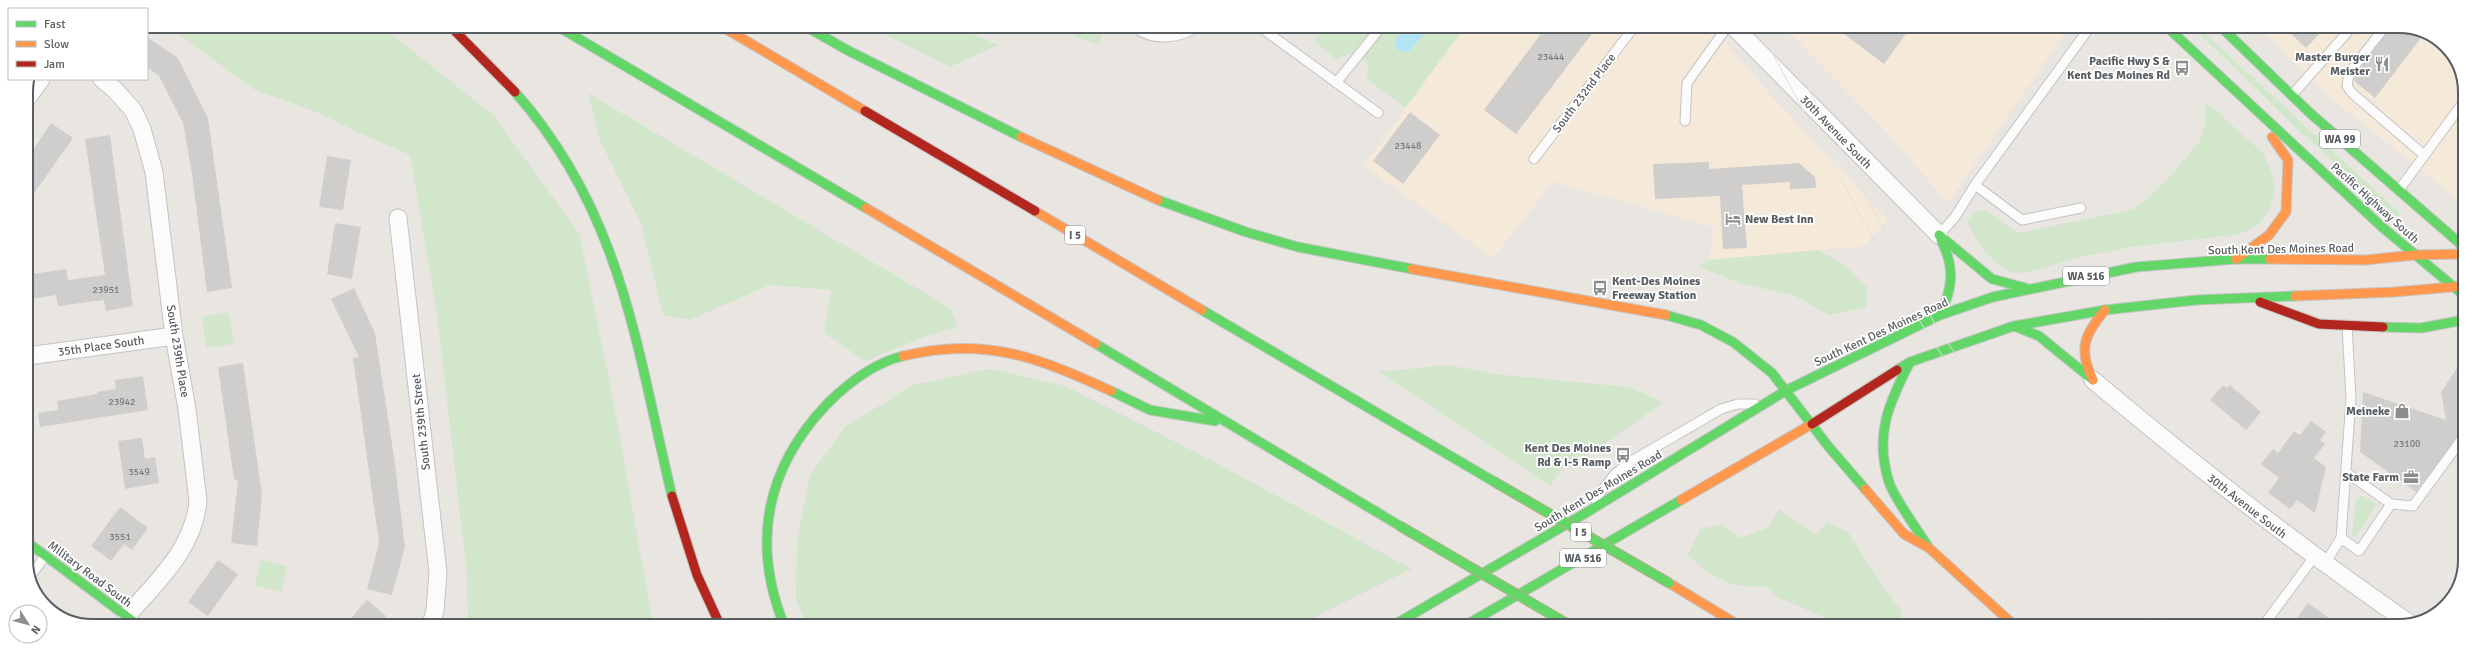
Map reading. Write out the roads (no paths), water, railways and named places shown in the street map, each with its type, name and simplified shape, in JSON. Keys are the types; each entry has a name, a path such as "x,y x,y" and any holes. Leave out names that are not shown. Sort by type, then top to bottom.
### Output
{"main road":[{"path":"458,33 477,49 511,86 568,165 594,211 608,243 630,317 684,539 697,575 717,619"},
{"path":"569,33 932,246 1400,526 1559,619"},
{"name":"I 5","path":"733,33 1728,619"},
{"path":"818,33 847,50 1047,150 1163,203 1246,232 1298,247 1414,270 1667,315 1701,326 1733,342 1772,373 1787,390 1849,471 1904,534 1929,548 2007,619"},
{"name":"Pacific Highway South","path":"2174,33 2415,255 2458,290"},
{"name":"Pacific Highway South","path":"2227,33 2291,95 2458,241"},
{"path":"2236,259 2268,235 2286,212 2288,160 2242,96"},
{"path":"1939,235 1992,279 2029,288"},
{"path":"1939,235 1951,257 1952,283 1949,297 1940,315"},
{"name":"South Kent Des Moines Road","path":"1404,619 1584,514 1764,403 1787,390 1940,315 2029,288 2136,267 2236,259 2365,260 2415,255 2458,254"},
{"path":"2454,287 2458,287"},
{"name":"WA 516","path":"1478,619 1812,424 1910,362 2014,326 2105,310 2196,300 2394,292 2454,287"},
{"path":"2252,298 2319,324 2421,328 2458,321"},
{"path":"2093,380 2086,367 2084,348 2090,329 2105,310"},
{"path":"2014,326 2039,336 2093,380"},
{"path":"781,619 768,575 766,546 769,514 775,485 786,459 800,435 819,410 839,391 866,372 898,356 929,348 959,345 986,346 1016,352 1046,362 1149,410 1228,423"},
{"path":"1910,362 1890,401 1883,433 1884,462 1889,483 1929,548"},
{"name":"Military Road South","path":"33,547 131,619"}],"street":[{"name":"30th Avenue South","path":"1740,33 1939,235"},
{"path":"33,90 40,80"},
{"name":"South 239th Place","path":"103,80 115,90 133,110 142,129 154,172 174,336 192,448 198,501 197,514 187,542 133,619"},
{"name":"South 239th Street","path":"398,218 438,573 435,610 433,619"},
{"name":"35th Place South","path":"33,355 174,336"},
{"name":"30th Avenue South","path":"2093,380 2188,460 2319,561 2403,619"}],"lane":[{"path":"1268,33 1378,113"},
{"path":"1336,83 1376,33"},
{"name":"South 232nd Place","path":"1534,159 1629,33"},
{"path":"1685,121 1687,83 1723,33"},
{"path":"1939,235 1955,217 1975,185 2086,33"},
{"path":"2291,95 2347,33"},
{"path":"2380,33 2349,73 2347,86 2352,93 2424,155"},
{"path":"2399,190 2458,109"},
{"path":"1975,185 2022,220 2081,208"},
{"path":"2268,619 2284,599 2341,538 2351,399 2347,325"},
{"path":"1584,514 1615,474 1630,462 1721,409 1738,404 1764,403"},
{"path":"2346,472 2391,504 2413,506 2458,444"},
{"path":"2341,538 2359,551 2391,504"},
{"path":"34,571 45,556"}],"water":[{"path":"1401,33 1425,33 1408,52 1397,50 1395,41"}],"tram line":[{"path":"1761,33 1911,308 2011,460 2093,562 2147,619"},
{"path":"1778,33 1936,326 2023,451 2093,541 2164,619"}],"place":[{"name":"Master Burger Meister","path":"2382,64"},
{"name":"Pacific Hwy S & Kent Des Moines Rd","path":"2182,68"},
{"name":"New Best Inn","path":"1733,219"},
{"name":"Kent-Des Moines Freeway Station","path":"1600,288"},
{"name":"Meineke","path":"2402,411"},
{"name":"Kent Des Moines Rd & I-5 Ramp","path":"1623,455"},
{"name":"State Farm","path":"2411,477"}]}
